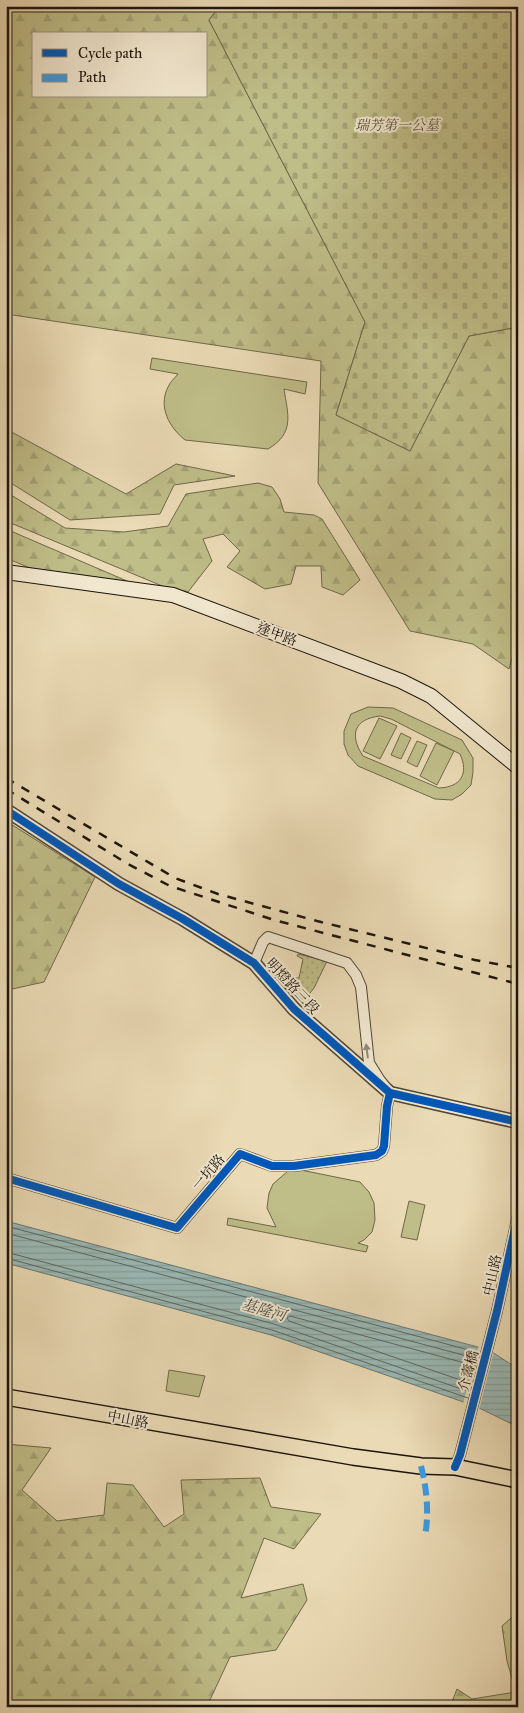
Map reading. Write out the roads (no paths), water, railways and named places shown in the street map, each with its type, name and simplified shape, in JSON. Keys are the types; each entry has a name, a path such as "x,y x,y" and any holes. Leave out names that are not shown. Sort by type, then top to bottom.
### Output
{"main road":[{"name":"逢甲路","path":"6,572 173,596 402,681 431,696 518,767"},
{"name":"中山路","path":"6,1397 353,1457 421,1466 455,1467 518,1480"}],"street":[{"name":"明燈路三段","path":"6,810 119,884 183,919 254,963 294,1008 390,1093 518,1122"},
{"path":"254,963 263,942 268,937 347,963 356,975 361,987 369,1064 378,1079 390,1093"},
{"name":"一坑路","path":"6,1178 177,1228 240,1154 272,1166 294,1166 376,1155 382,1152 390,1093"},
{"name":"中山路","path":"497,1311 518,1216"},
{"name":"介壽橋","path":"455,1467 460,1455 497,1311"}],"water":[{"name":"基隆河","path":"6,1221 489,1350 518,1369 518,1427 475,1406 271,1335 6,1263"}],"railway":[{"path":"6,778 175,878 218,894 317,921 475,960 518,968"},
{"path":"6,789 128,864 170,886 274,920 518,984"}],"park label":[{"name":"瑞芳第一公墓","path":"397,125"}]}
